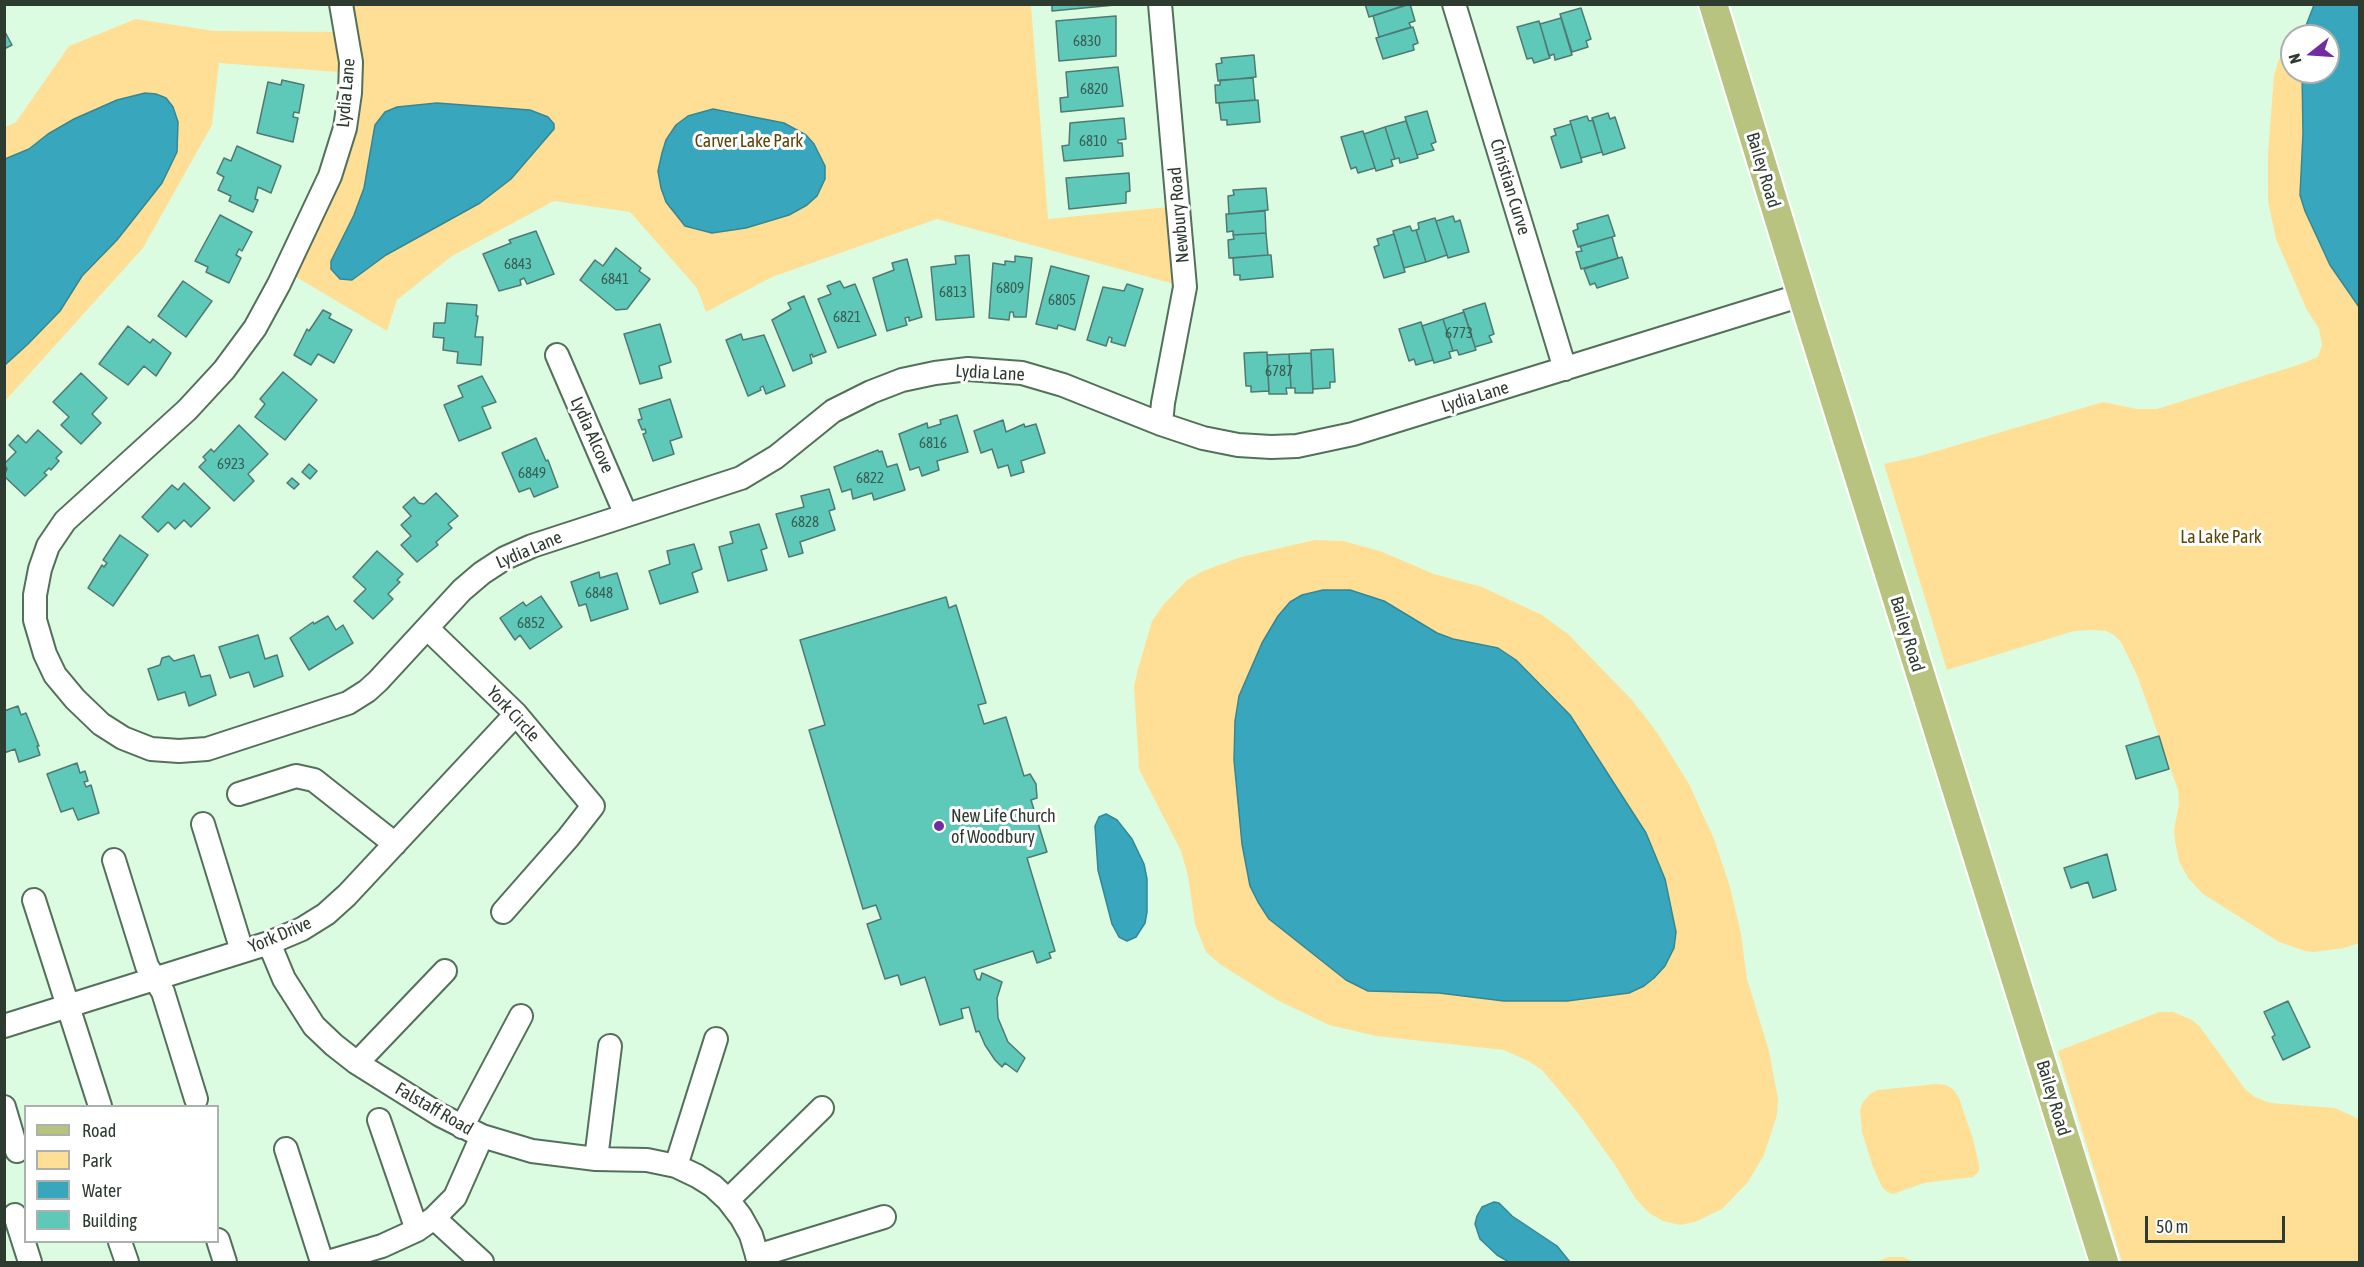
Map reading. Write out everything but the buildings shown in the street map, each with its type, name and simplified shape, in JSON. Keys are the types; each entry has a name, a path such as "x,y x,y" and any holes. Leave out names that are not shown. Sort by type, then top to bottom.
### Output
{"main road":[{"name":"Bailey Road","path":"1713,4 2104,1263"}],"street":[{"name":"Lydia Lane","path":"341,4 351,62 350,93 345,128 330,176 283,278 255,328 215,381 61,527 48,546 40,569 35,595 35,620 45,654 55,675 94,719 108,730 132,742 151,748 171,751 207,749 348,703 373,686 468,584 505,558 532,546 741,478 776,457 825,417 850,402 894,382 935,373 976,369 1030,375 1063,385 1203,438 1238,445 1297,446 1353,434 1802,295"},
{"name":"Newbury Road","path":"1160,4 1185,287 1161,424"},
{"name":"Christian Curve","path":"1454,4 1565,369"},
{"name":"Lydia Alcove","path":"557,355 626,515"},
{"name":"York Circle","path":"427,628 516,714 593,806 503,912"},
{"name":"York Drive","path":"4,1026 269,943 302,929 326,914 395,844 516,714"},
{"path":"239,794 296,776 314,780 395,844"},
{"path":"203,824 242,951"},
{"path":"114,860 147,966 163,992 196,1099"},
{"path":"34,900 99,1105"},
{"name":"Falstaff Road","path":"269,943 284,979 314,1026 357,1062 472,1132 532,1151 596,1158 647,1160 676,1166 713,1186 728,1200 751,1235 758,1259"},
{"path":"357,1062 445,971"},
{"path":"328,1263 384,1255 425,1224 455,1197 472,1132 520,1016"},
{"path":"676,1166 716,1039"},
{"path":"596,1158 610,1046"},
{"path":"4,1107 17,1150"},
{"path":"728,1200 822,1108"},
{"path":"379,1120 425,1224 482,1263"},
{"path":"286,1149 322,1263"},
{"path":"15,1215 30,1263"},
{"path":"758,1259 884,1216"},
{"path":"120,1243 127,1263"},
{"path":"219,1243 225,1263"}],"green space":[{"name":"Carver Lake Park","path":"357,4 1031,5 1048,219 1178,206 1185,287 937,219 772,277 706,312 697,288 630,212 554,201 452,256 397,300 387,331 286,271 330,176 351,73 219,63 212,125 143,248 5,401 5,127 16,122 69,46 136,19 214,31 347,32 342,8"},
{"name":"La Lake Park","path":"2279,59 2280,84 2302,84 2303,133 2300,180 2305,211 2330,265 2359,307 2359,943 2344,948 2314,952 2279,942 2203,894 2188,878 2179,861 2175,841 2174,830 2179,804 2178,790 2137,675 2121,642 2114,635 2106,631 2074,631 1947,670 1884,464 1920,456 2103,402 2137,409 2157,409 2318,357 2322,345 2319,329 2307,310 2276,239 2268,201 2268,154 2274,75"},
{"path":"1315,540 1343,541 1380,551 1434,574 1482,587 1542,615 1568,634 1632,700 1656,731 1689,784 1714,839 1730,887 1741,934 1747,979 1769,1051 1778,1099 1777,1115 1764,1155 1748,1182 1722,1209 1695,1222 1680,1225 1663,1221 1649,1213 1635,1198 1578,1113 1542,1070 1530,1062 1504,1050 1376,1036 1329,1025 1277,1000 1221,965 1206,952 1195,924 1188,876 1181,851 1139,769 1134,686 1138,669 1152,621 1164,604 1187,580 1203,571 1241,557"},
{"path":"2159,1012 2173,1012 2192,1020 2200,1027 2245,1089 2255,1097 2270,1103 2335,1108 2359,1119 2359,1262 2122,1262 2058,1051"},
{"path":"1946,1085 1954,1090 1959,1098 1973,1139 1979,1171 1973,1177 1924,1183 1893,1194 1887,1192 1882,1187 1873,1167 1862,1132 1860,1110 1863,1102 1870,1094 1878,1090"},
{"path":"1889,1257 1903,1257 1914,1262 1875,1262"}],"water":[{"path":"2314,5 2359,5 2359,307 2330,265 2300,195 2302,84 2340,84 2340,24 2307,24"},
{"path":"145,93 166,98 173,107 178,122 177,152 162,183 117,240 82,276 60,311 5,365 5,159 29,149 48,134 74,119 117,100"},
{"path":"437,103 530,110 548,117 554,124 554,129 511,179 480,203 386,255 352,280 340,279 331,269 331,261 354,215 364,188 375,125 385,112 397,107"},
{"path":"713,109 784,123 806,135 814,144 825,166 825,179 817,196 807,205 789,215 746,228 712,233 685,226 666,202 661,188 658,171 662,153 666,140 676,125 688,116"},
{"path":"1323,590 1350,590 1384,601 1437,633 1453,639 1498,648 1516,660 1570,715 1646,833 1665,879 1676,932 1674,948 1665,966 1654,978 1629,993 1567,1001 1504,1001 1439,993 1368,991 1346,980 1269,919 1250,886 1242,844 1234,760 1235,721 1239,696 1262,643 1278,616 1290,602 1302,595"},
{"path":"1106,814 1117,820 1132,839 1144,864 1147,879 1145,923 1136,937 1127,941 1119,937 1112,924 1098,870 1095,826 1099,817"},
{"path":"1494,1202 1499,1203 1512,1216 1557,1246 1570,1262 1509,1262 1497,1255 1480,1239 1475,1224 1482,1207"}],"place":[{"name":"New Life Church of Woodbury","path":"939,826"}]}
